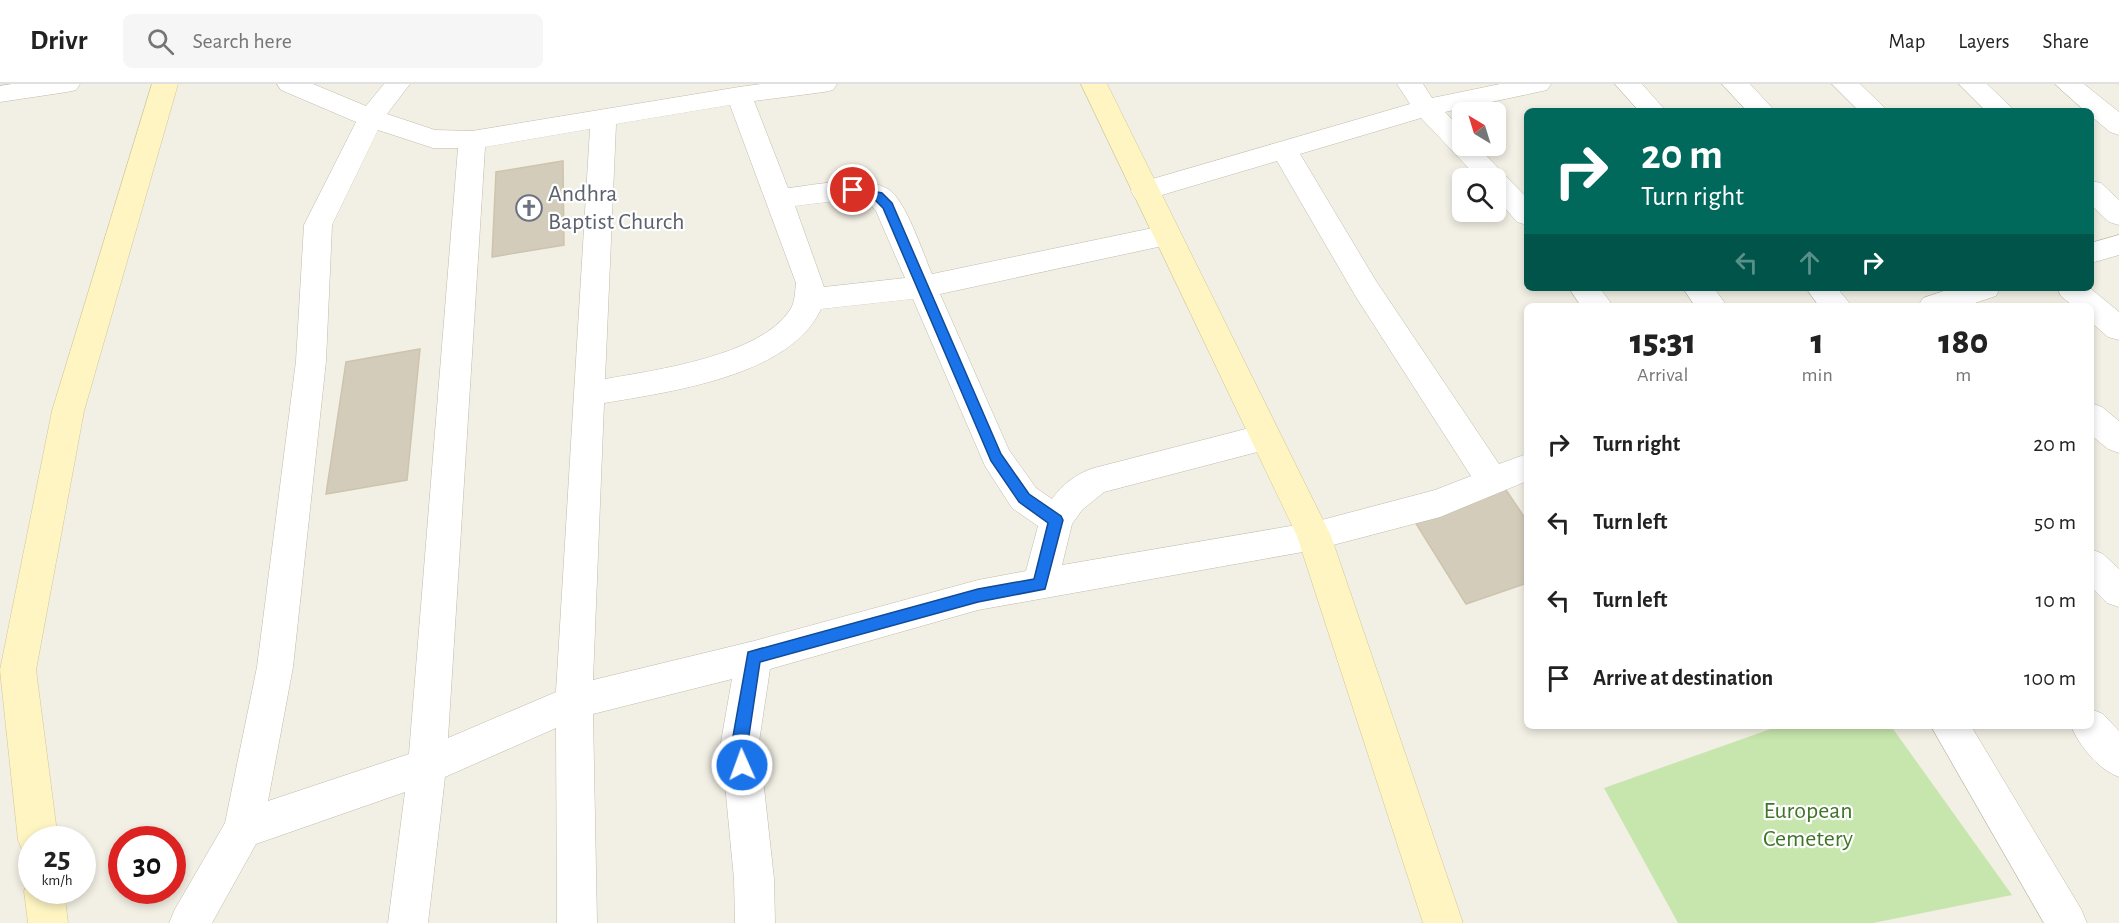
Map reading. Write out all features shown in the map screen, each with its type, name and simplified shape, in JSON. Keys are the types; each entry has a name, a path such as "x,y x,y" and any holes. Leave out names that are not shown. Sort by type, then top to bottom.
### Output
{"main road":[{"path":"36,826 9,673 68,411 165,84"},
{"path":"1094,84 1314,536 1443,923"}],"street":[{"path":"0,94 67,84"},
{"path":"290,84 371,118 433,139 472,140 603,120 739,95 824,84"},
{"path":"189,923 243,829 275,667 311,361 318,225 371,118 397,84"},
{"path":"1410,84 1426,108 1483,168"},
{"path":"1628,84 1650,108"},
{"path":"1735,84 1759,108"},
{"path":"1845,84 1872,108"},
{"path":"1972,84 1999,108"},
{"path":"2068,84 2119,126"},
{"path":"1145,191 1426,108 1529,86 1539,108"},
{"path":"589,394 683,378 711,369 767,346 790,330 801,318 809,299 810,284 739,95"},
{"path":"578,923 574,702 603,120"},
{"path":"408,923 427,766 472,140"},
{"path":"1284,150 1366,288 1492,481"},
{"path":"778,199 853,190 878,196 888,206 996,457 1024,498 1056,520"},
{"path":"1506,192 1524,211"},
{"path":"2094,193 2119,215"},
{"path":"809,299 923,287 1167,235"},
{"path":"2094,252 2119,244"},
{"path":"1586,291 1596,303"},
{"path":"1699,291 1709,303"},
{"path":"1823,291 1834,303"},
{"path":"1947,300 1976,291"},
{"path":"2075,291 2089,303"},
{"path":"2094,308 2119,329"},
{"path":"2094,419 2119,440"},
{"path":"1040,584 1056,520 1070,500 1094,481 1265,437"},
{"path":"243,829 427,766 574,702 754,657 978,595 1314,536 1440,503 1524,468"},
{"path":"2094,567 2119,592"},
{"path":"754,657 740,742 754,879 755,923"},
{"path":"1952,729 2067,923"},
{"path":"2093,729 2119,759"}],"green space":[{"name":"European Cemetery","path":"1771,729 1893,729 2012,895 1873,923 1678,923 1604,788"}],"building":[{"name":"Andhra Baptist Church","path":"563,161 564,245 492,257 496,172"},
{"path":"420,349 407,480 326,494 346,362"},
{"path":"1502,484 1524,517 1524,584 1466,604 1410,514"}],"place":[{"name":"Andhra Baptist Church","path":"529,208"}],"route":[{"path":"742,765 740,742 754,657 978,595 1040,584 1056,520 1024,498 996,457 888,206 878,196 853,190"}]}
